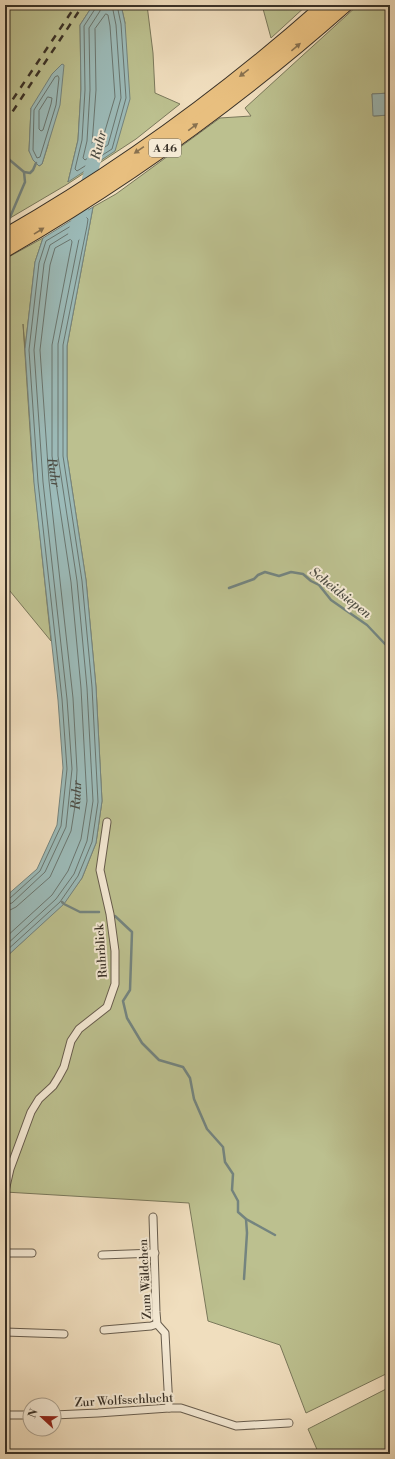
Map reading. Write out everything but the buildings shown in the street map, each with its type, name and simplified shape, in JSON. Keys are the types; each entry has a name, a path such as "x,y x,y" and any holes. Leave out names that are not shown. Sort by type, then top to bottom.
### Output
{"highway":[{"name":"A 46","path":"5,250 80,205 177,139 252,82 310,26 324,5"},
{"name":"A 46","path":"5,236 64,200 164,133 248,69 310,26 345,5"}],"street":[{"name":"Ruhrblick","path":"5,1190 10,1169 31,1112 39,1099 58,1078 64,1067 71,1041 79,1029 107,1007 115,984 115,951 110,914 100,870 107,822"},
{"name":"Zum Wäldchen","path":"153,1218 157,1324 165,1333 169,1408"},
{"path":"102,1255 155,1252"},
{"path":"5,1253 32,1253"},
{"path":"104,1330 138,1328 157,1324"},
{"path":"5,1332 64,1334"},
{"name":"Zur Wolfsschlucht","path":"62,1415 181,1408 236,1426 289,1423"},
{"path":"5,1415 22,1415"}],"green space":[{"path":"5,5 93,5 80,25 81,89 78,140 68,182 125,23 121,5 147,5 153,53 155,93 180,104 136,139 66,185 5,221","holes":["31,108 48,145 42,164 39,166 29,151"]},
{"path":"262,5 307,5 271,38"},
{"path":"358,5 390,5 390,93 372,94 374,116 390,115 390,1372 306,1413 280,1345 208,1321 189,1203 5,1192 5,958 63,904 82,878 96,843 102,801 96,687 86,580 67,456 67,346 93,207 116,194 220,118 251,116 245,108"},
{"path":"43,238 35,262 25,348 23,324 32,460 51,641 5,585 5,259"},
{"path":"390,1387 390,1454 319,1454 308,1429"}],"water":[{"path":"93,5 121,5 125,23 130,99 115,151 68,182 78,140 81,89 80,25"},
{"path":"62,64 64,65 60,105 42,164 39,166 33,160 29,151 31,108 52,74"},
{"path":"390,93 390,115 373,116 372,94"},
{"path":"93,207 67,346 67,456 86,580 96,687 102,801 96,843 82,878 64,904 5,958 5,897 37,869 57,825 63,768 58,700 34,483 25,349 35,262 43,238"}],"waterway":[{"name":"Ruhr","path":"75,234 97,148"},
{"path":"5,156 24,172 30,173 36,163"},
{"path":"5,229 25,182 24,172"},
{"name":"Scheidsiepen","path":"229,588 254,579 258,575 265,572 279,576 291,572 303,574 311,581 319,585 331,600 367,625 385,644 390,645"},
{"path":"62,902 80,912 99,912"},
{"path":"115,916 132,932 130,990 123,1001 127,1018 142,1043 159,1060 183,1067 190,1078 194,1099 207,1129 223,1147 225,1162 233,1174 232,1190 238,1201 238,1212 246,1219 247,1233 244,1279"},
{"path":"246,1219 275,1235"}],"railway":[{"path":"5,111 76,5"},
{"path":"5,123 83,5"}]}
